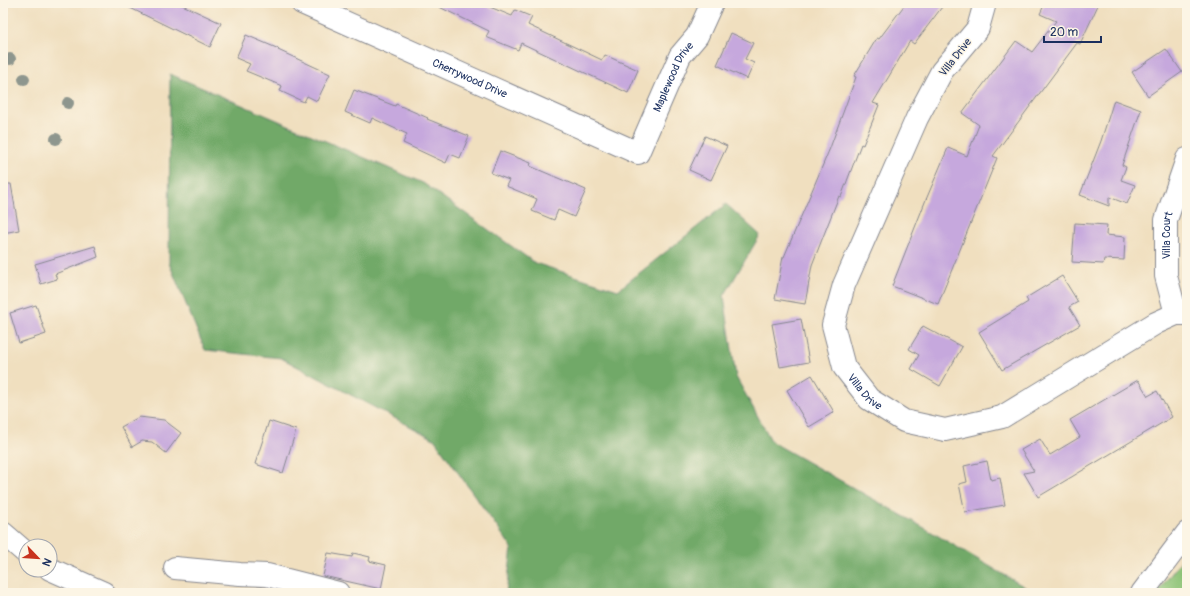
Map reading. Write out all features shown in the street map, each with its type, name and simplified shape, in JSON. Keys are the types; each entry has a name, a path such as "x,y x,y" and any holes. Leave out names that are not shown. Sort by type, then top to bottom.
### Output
{"street":[{"name":"Cherrywood Drive","path":"302,3 330,9 638,153"},
{"name":"Maplewood Drive","path":"638,153 680,56 697,36 712,3"},
{"name":"Villa Drive","path":"985,3 978,28 942,71 917,118 844,285 833,325 844,367 869,399 904,421 945,430 1002,417 1156,323 1181,314"},
{"name":"Villa Court","path":"1181,314 1166,276 1166,220 1187,159"},
{"path":"3,533 18,546"},
{"path":"1142,593 1187,533"},
{"path":"175,568 267,575 338,593"},
{"path":"58,573 104,593"}],"green space":[{"path":"170,74 423,183 535,263 618,290 726,204 760,235 724,296 736,377 772,442 928,530 1035,593 506,593 512,548 434,439 281,358 205,350 169,263"},
{"path":"1187,553 1187,593 1157,593"}],"building":[{"path":"120,3 178,3 221,23 210,47"},
{"path":"431,3 480,3 512,16 515,10 532,17 528,25 602,60 605,55 638,70 628,93 521,43 518,50 486,37 489,31"},
{"path":"906,3 945,3 914,44 910,41 873,103 879,105 863,145 861,144 841,197 839,196 812,265 805,304 775,299 783,257 830,148 856,77 854,76 877,38 879,39"},
{"path":"1045,3 1099,3 1080,44 1077,43 993,156 997,158 938,304 892,286 948,148 967,156 979,125 962,113 1016,41 1032,52 1056,21 1040,14"},
{"path":"731,33 753,43 745,59 754,63 747,79 717,65"},
{"path":"246,35 330,74 317,101 307,96 304,102 280,91 282,86 246,71 250,64 236,58"},
{"path":"1166,49 1182,72 1148,96 1132,72"},
{"path":"354,90 395,106 396,104 428,118 427,119 469,136 460,158 450,154 446,163 403,143 407,134 372,118 370,123 345,112"},
{"path":"1114,100 1141,110 1122,165 1126,167 1121,180 1135,185 1127,204 1109,197 1109,206 1080,195 1101,141"},
{"path":"705,136 727,146 711,180 689,170"},
{"path":"500,151 531,163 530,166 586,190 574,217 558,210 554,220 532,211 537,199 506,186 509,180 491,173"},
{"path":"3,184 11,184 19,230 3,233"},
{"path":"1075,223 1107,225 1106,235 1125,237 1124,260 1104,259 1103,264 1072,262"},
{"path":"95,246 98,257 55,274 57,279 41,284 35,264"},
{"path":"1062,276 1078,302 1069,307 1080,325 1002,370 979,332 1028,302 1026,298"},
{"path":"36,305 46,334 19,343 10,313"},
{"path":"801,319 809,362 780,367 772,324"},
{"path":"923,326 962,347 940,386 911,369 919,355 909,349"},
{"path":"812,375 834,412 809,427 787,390"},
{"path":"1138,380 1148,396 1157,391 1172,417 1038,497 1024,473 1034,471 1021,450 1040,439 1050,455 1080,437 1070,420"},
{"path":"139,417 164,420 181,433 166,453 152,442 142,441 132,447 121,427"},
{"path":"269,421 296,430 283,473 255,464"},
{"path":"987,461 991,480 1000,478 1005,505 965,512 959,484 967,482 964,466"},
{"path":"328,553 352,557 353,553 370,557 369,561 386,565 381,589 323,576"}]}
